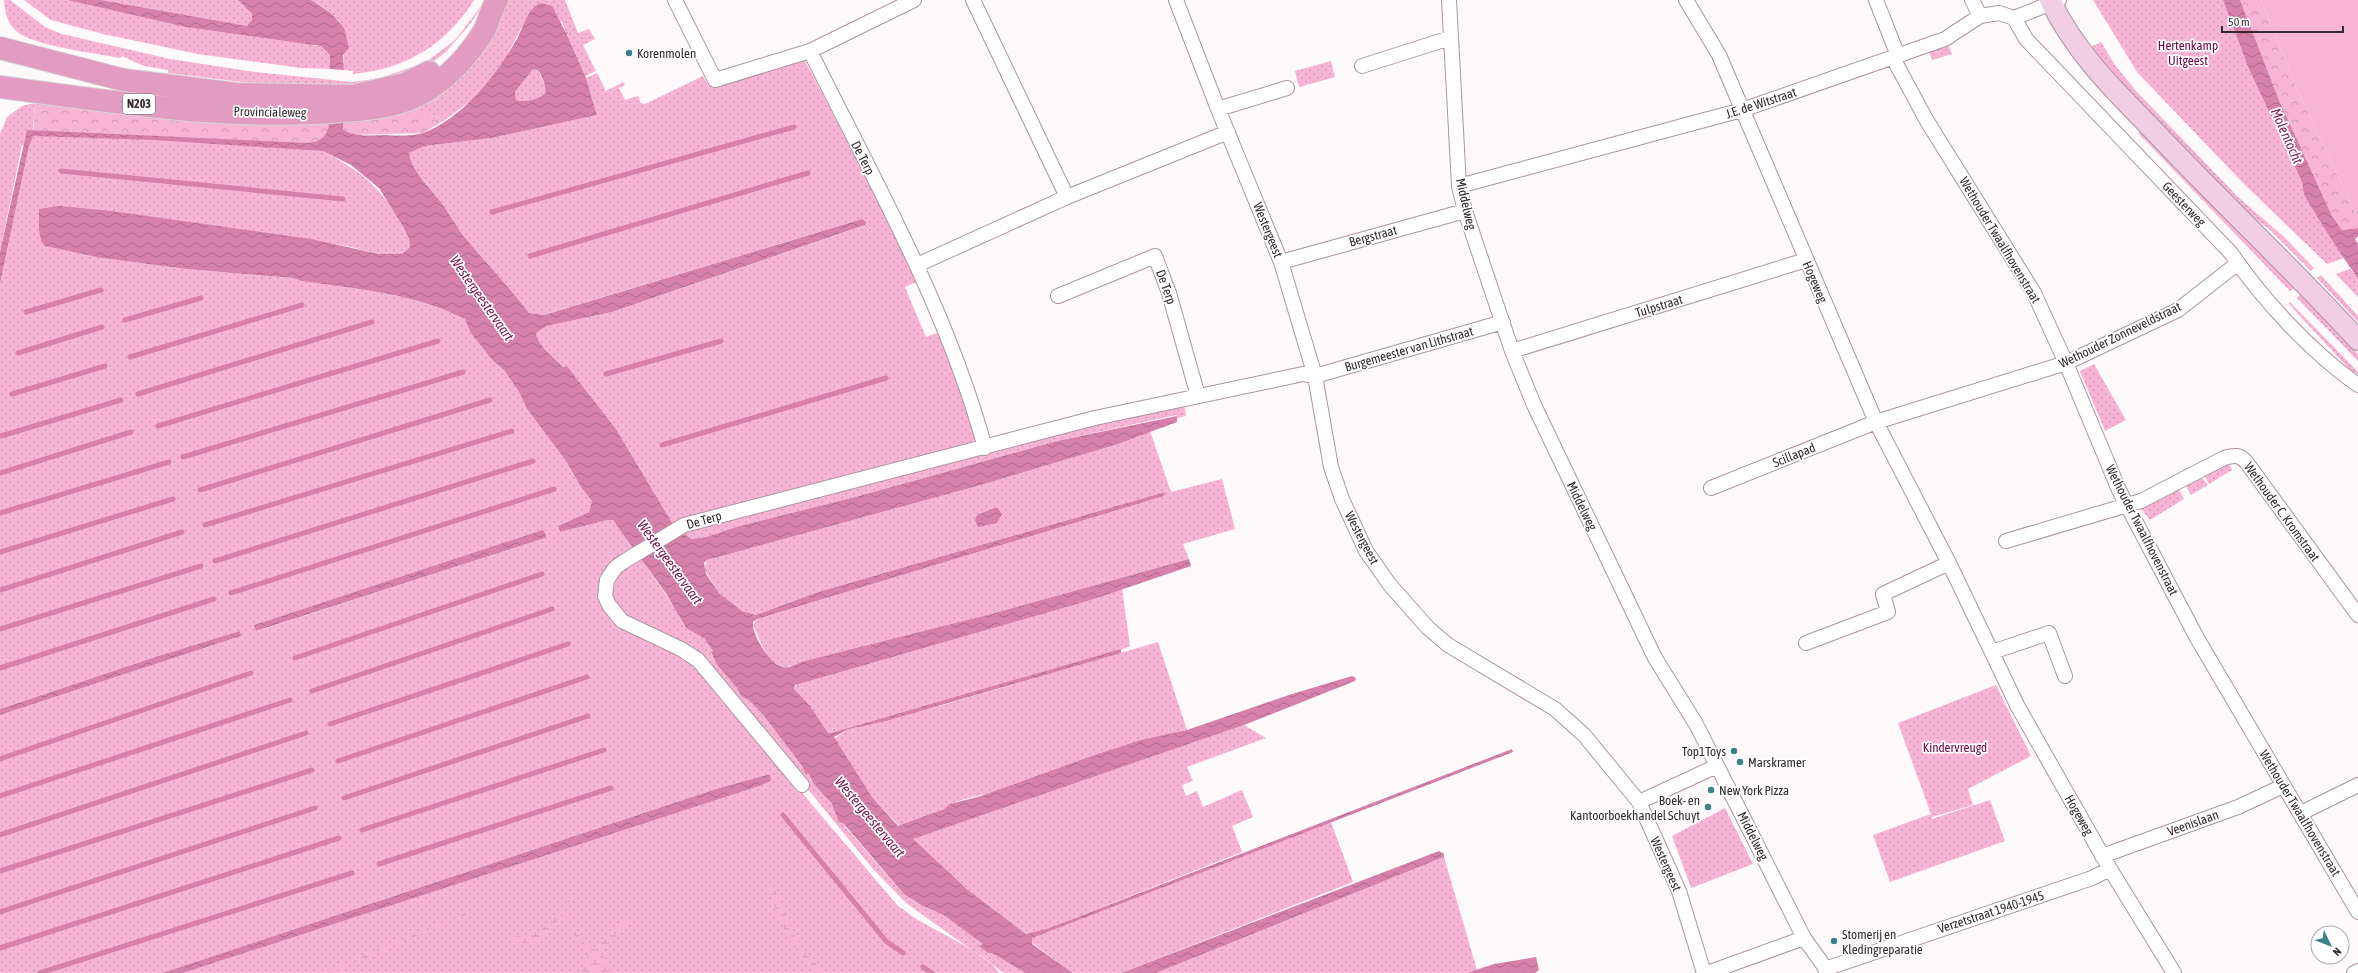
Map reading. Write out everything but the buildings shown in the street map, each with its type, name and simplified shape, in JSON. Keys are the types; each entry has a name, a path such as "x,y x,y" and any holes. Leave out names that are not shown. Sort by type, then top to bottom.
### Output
{"main road":[{"path":"2054,1 2073,41 2087,60 2218,199 2306,283 2358,340"},
{"name":"Provincialeweg","path":"0,87 124,103 237,112 354,103 380,107 408,99 425,92 468,55 485,29 495,3"},
{"name":"Provincialeweg","path":"0,48 124,80 316,105"}],"street":[{"path":"675,0 715,80 810,51 914,0"},
{"path":"973,0 1067,197"},
{"name":"Westergeest","path":"1176,0 1218,109 1281,262 1315,376 1331,466 1342,499 1366,551 1390,585 1428,628 1448,645 1555,709 1584,735 1639,802 1679,891 1704,973"},
{"name":"Middelweg","path":"1449,0 1459,186 1465,211 1512,351 1534,405 1655,658 1696,724 1804,938 1827,971"},
{"name":"Hogeweg","path":"1686,0 1719,55 1876,422 1949,563 2018,708 2102,856 2174,973"},
{"name":"Wethouder Twaalfhovenstraat","path":"1876,0 1896,57 1927,121 2034,293 2066,362 2127,504 2197,638 2358,912"},
{"path":"1972,0 1980,16"},
{"path":"2014,18 2054,1"},
{"name":"J.E. de Witstraat","path":"1459,186 1742,110 1945,39 1980,16 1999,13 2014,18"},
{"name":"Geesterweg","path":"2014,18 2020,31 2030,44 2231,252 2238,263 2278,310 2331,365 2358,385"},
{"path":"1362,66 1450,38"},
{"name":"De Terp","path":"810,51 917,265 971,394 985,448"},
{"path":"1218,109 1287,88"},
{"path":"917,265 1067,197 1228,132"},
{"name":"Bergstraat","path":"1281,262 1465,211"},
{"name":"De Terp","path":"1058,296 1155,256 1170,293 1198,396"},
{"name":"Tulpstraat","path":"1512,351 1806,260"},
{"name":"Wethouder Zonneveldstraat","path":"1876,422 2066,362 2178,310 2238,263"},
{"name":"Burgemeester van Lithstraat","path":"1315,376 1503,322"},
{"name":"De Terp","path":"802,785 698,660 681,649 622,621 614,614 605,596 607,580 615,568 684,525 985,448 1095,418 1303,374 1315,376"},
{"name":"Scillapad","path":"1711,488 1876,422"},
{"name":"Wethouder C. Kromstraat","path":"2006,541 2127,504 2141,502 2224,458 2235,455 2242,458 2358,615"},
{"path":"1806,643 1888,612 1883,594 1949,563"},
{"path":"1992,652 2049,633 2064,676"},
{"path":"1639,802 1717,766"},
{"path":"2301,813 2358,785"},
{"name":"Veenislaan","path":"2102,856 2238,807 2283,786"},
{"name":"Verzetstraat 1940-1945","path":"1827,971 2092,878 2110,869"},
{"path":"1707,973 1804,938"},
{"path":"2354,973 2358,971"}],"green space":[{"path":"4,0 10,0 45,27 62,34 170,59 255,72 352,82 381,78 426,62 455,40 486,0 471,23 446,52 422,70 381,86 266,85 168,73 168,70 144,66 122,56 120,58 35,41 24,36 13,28 6,13"},
{"path":"24,0 238,0 252,14 315,46 321,46 330,55 330,69 301,68 198,54 103,34 51,20"},
{"path":"311,0 474,0 451,30 423,52 390,67 353,74 353,71 344,70 344,28 332,14"},
{"path":"509,0 565,0 578,33 589,29 595,39 583,45 596,71 585,76 567,35 569,34 566,33 562,22 529,13 501,67 473,99 445,120 428,113 390,115 487,43"},
{"name":"Hertenkamp Uitgeest","path":"2093,0 2223,0 2248,67 2302,182 2304,193 2344,258 2327,264 2243,183 2137,72"},
{"path":"2240,0 2261,0 2296,87 2355,212 2358,211 2358,228 2342,230 2332,216 2279,100"},
{"path":"2261,0 2358,0 2358,211 2355,212 2296,87"},
{"path":"2101,42 2115,65 2137,92 2238,197 2283,236 2314,268 2311,271 2269,229 2242,209 2127,92 2091,47"},
{"path":"1948,45 1952,54 1932,60 1929,52"},
{"path":"804,59 886,215 917,282 905,287 926,337 940,332 977,438 972,447 674,526 616,429 567,366 563,367 543,347 537,338 536,333 547,326 612,312 866,225 862,219 543,315 529,313 462,234 436,195 417,172 409,153 425,146 492,138 597,115 586,78 597,73 606,91 623,82 625,85 619,88 625,100 638,96 641,103 645,104 703,76 707,83 712,86"},
{"path":"1331,61 1335,77 1299,87 1295,71"},
{"path":"533,69 538,70 547,90 545,94 531,100 516,100 515,92"},
{"path":"35,103 33,130 323,151 365,178 375,187 392,209 409,239 410,247 402,254 379,254 347,246 112,211 39,219 39,230 91,255 102,258 186,269 293,278 301,281 384,293 426,303 465,319 470,332 493,361 504,370 519,392 527,409 566,461 581,487 592,501 589,512 558,526 560,532 613,520 635,548 618,559 605,606 685,655 898,906 918,920 986,959 999,973 183,973 771,781 716,789 162,973 0,973 0,715 241,636 240,631 155,657 0,709 0,284 29,146 22,145 0,252 0,134 7,117 22,106","holes":["542,531 545,538 257,631 254,625"]},
{"path":"35,103 121,113 329,122 329,126 323,151 33,136"},
{"path":"409,113 428,113 445,120 423,133 355,135 343,129 343,122"},
{"path":"2141,130 2294,288 2290,291 2138,133"},
{"path":"2350,269 2358,278 2358,297 2336,274"},
{"path":"2321,275 2358,316 2358,322 2317,278"},
{"path":"2301,294 2358,354 2358,361 2297,298"},
{"path":"2290,302 2358,372 2358,374 2351,371 2289,304"},
{"path":"2094,364 2126,420 2105,431 2080,371"},
{"path":"1184,403 1186,416 1178,418 1176,415 1057,441 859,496 739,526 706,537 691,539 681,532"},
{"path":"1150,431 1171,492 1222,479 1235,529 1183,544 1189,559 991,614 783,668 772,661 764,650 753,625 757,619 1164,496 1165,492 818,592 756,615 742,611 729,602 720,594 704,569 707,560 981,485 1115,445"},
{"path":"2229,464 2232,470 2209,484 2205,476"},
{"path":"2202,478 2208,485 2191,495 2186,486"},
{"path":"2179,490 2184,499 2150,520 2142,510 2144,506"},
{"path":"639,556 677,611 683,624 704,638 713,651 711,653 717,665 737,688 741,695 750,701 764,716 802,766 804,771 809,774 811,780 832,804 846,828 904,894 921,905 945,916 984,944 980,946 988,953 994,954 1025,973 1004,973 906,903 872,868 724,686 629,621 611,600 613,577"},
{"path":"1122,588 1130,646 1123,649 831,733 828,733 794,689 797,684 1044,612 1094,599"},
{"path":"1158,642 1187,730 1115,750 998,791 956,802 944,809 899,826 872,797 834,739 849,729 943,705"},
{"name":"Kindervreugd","path":"1996,685 2031,756 1968,789 1973,805 1932,817 1898,723"},
{"path":"1244,725 1266,738 1187,767 1193,781 1182,785 1186,796 1197,791 1203,807 1242,790 1253,817 1232,826 1242,852 1049,928 1026,934 968,890 912,839"},
{"path":"1990,800 2005,841 1890,882 1873,835 1931,814 1932,819"},
{"path":"1725,808 1753,864 1691,888 1672,836"},
{"path":"1331,822 1353,882 1121,973 1073,973 1032,943 1032,938 1044,933"},
{"path":"1444,857 1477,970 1467,973 1156,973"},
{"path":"770,884 773,885 795,938 823,973 816,973 787,938 768,889"},
{"path":"577,893 563,914 586,945 595,950 623,919 628,917 629,920 601,952 608,962 611,973 581,973 589,953 560,917 541,939 523,943 513,942 513,937 538,932 543,929 570,898"},
{"path":"472,910 472,912 330,973 323,973 407,937 408,932 415,934"}],"water":[{"path":"68,0 100,0 247,26 252,20 252,14 238,0 311,0 332,14 344,28 349,48 343,55 344,70 330,69 330,55 321,46 186,27"},
{"name":"Molentocht","path":"2223,0 2240,0 2279,100 2332,216 2342,230 2358,228 2358,236 2355,239 2358,244 2358,278 2312,209 2304,194 2302,182 2248,67"},
{"name":"Westergeestervaart","path":"541,3 552,6 566,33 568,32 567,35 586,78 597,115 492,138 425,146 409,153 417,173 443,205 462,234 529,313 544,315 862,219 866,222 865,225 612,312 547,326 536,333 537,338 543,347 563,367 567,366 616,429 674,526 691,539 706,537 739,526 859,496 1057,441 1177,416 1177,422 1115,445 981,485 707,560 704,563 706,574 720,594 742,611 756,615 818,592 1165,492 1164,496 757,619 753,622 753,627 758,641 767,655 777,665 788,667 805,661 991,614 1189,559 1191,566 1094,599 795,685 794,689 810,706 828,733 831,733 1121,649 1121,653 886,721 849,729 834,737 872,797 898,826 944,809 950,804 981,796 1141,740 1187,730 1292,694 1352,676 1356,678 1355,681 1244,725 913,839 968,890 1026,934 1049,928 1512,749 1513,752 1032,938 1032,944 1073,973 1025,973 994,954 988,953 979,946 983,944 945,916 921,905 904,894 843,823 839,822 832,804 813,783 809,774 805,773 802,766 764,716 750,701 741,696 737,688 717,665 711,652 713,651 704,638 686,628 667,595 613,520 560,532 558,526 589,512 592,501 581,487 566,461 527,409 519,392 504,370 493,361 470,332 465,319 426,303 384,293 301,281 293,278 186,269 102,258 45,246 41,241 39,230 39,209 59,206 112,211 311,239 379,254 402,254 410,247 409,239 403,227 379,188 351,165 323,151 154,140 33,136 29,146 0,284 0,252 27,130 308,143 317,141 326,134 329,127 329,122 343,122 343,129 358,135 401,136 419,134 438,126 452,117 466,106 478,93 510,51 529,13","holes":["533,69 538,70 545,85 545,94 531,100 516,100 515,92"]},
{"path":"997,507 1002,514 997,523 978,527 975,520 977,515"},
{"path":"543,530 546,535 545,538 256,631 254,625"},
{"path":"240,631 241,636 0,715 0,709 155,657"},
{"path":"770,775 771,781 759,786 183,973 162,973 716,789"},
{"path":"1439,851 1444,854 1444,857 1156,973 1121,973"},
{"path":"1536,957 1539,970 1535,973 1467,973 1494,964"}],"waterway":[{"path":"492,212 794,127"},
{"path":"61,171 343,199"},
{"path":"530,256 808,173"},
{"path":"26,312 101,290"},
{"path":"125,320 201,298"},
{"path":"130,357 302,305"},
{"path":"138,394 372,322"},
{"path":"18,353 102,327"},
{"path":"158,426 438,341"},
{"path":"606,374 721,341"},
{"path":"12,394 105,366"},
{"path":"183,457 463,372"},
{"path":"662,445 886,378"},
{"path":"1,436 121,400"},
{"path":"200,490 490,400"},
{"path":"205,525 512,431"},
{"path":"0,473 131,432"},
{"path":"215,561 533,461"},
{"path":"0,513 169,462"},
{"path":"231,593 554,489"},
{"path":"0,552 173,499"},
{"path":"0,590 182,532"},
{"path":"0,629 201,566"},
{"path":"295,658 542,574"},
{"path":"0,668 214,599"},
{"path":"312,691 552,609"},
{"path":"330,724 568,644"},
{"path":"0,759 251,673"},
{"path":"338,761 587,677"},
{"path":"0,796 290,700"},
{"path":"344,798 588,716"},
{"path":"0,835 306,733"},
{"path":"362,830 604,750"},
{"path":"0,871 312,770"},
{"path":"379,864 611,788"},
{"path":"0,912 315,808"},
{"path":"783,815 886,941 903,953"},
{"path":"0,948 339,838"},
{"path":"40,973 352,873"},
{"path":"923,967 932,973"}],"place":[{"name":"Korenmolen","path":"629,53"},
{"name":"Top1Toys","path":"1734,751"},
{"name":"Marskramer","path":"1740,762"},
{"name":"New York Pizza","path":"1711,790"},
{"name":"Boek- en Kantoorboekhandel Schuyt","path":"1708,807"},
{"name":"Stomerij en Kledingreparatie","path":"1834,941"}]}
